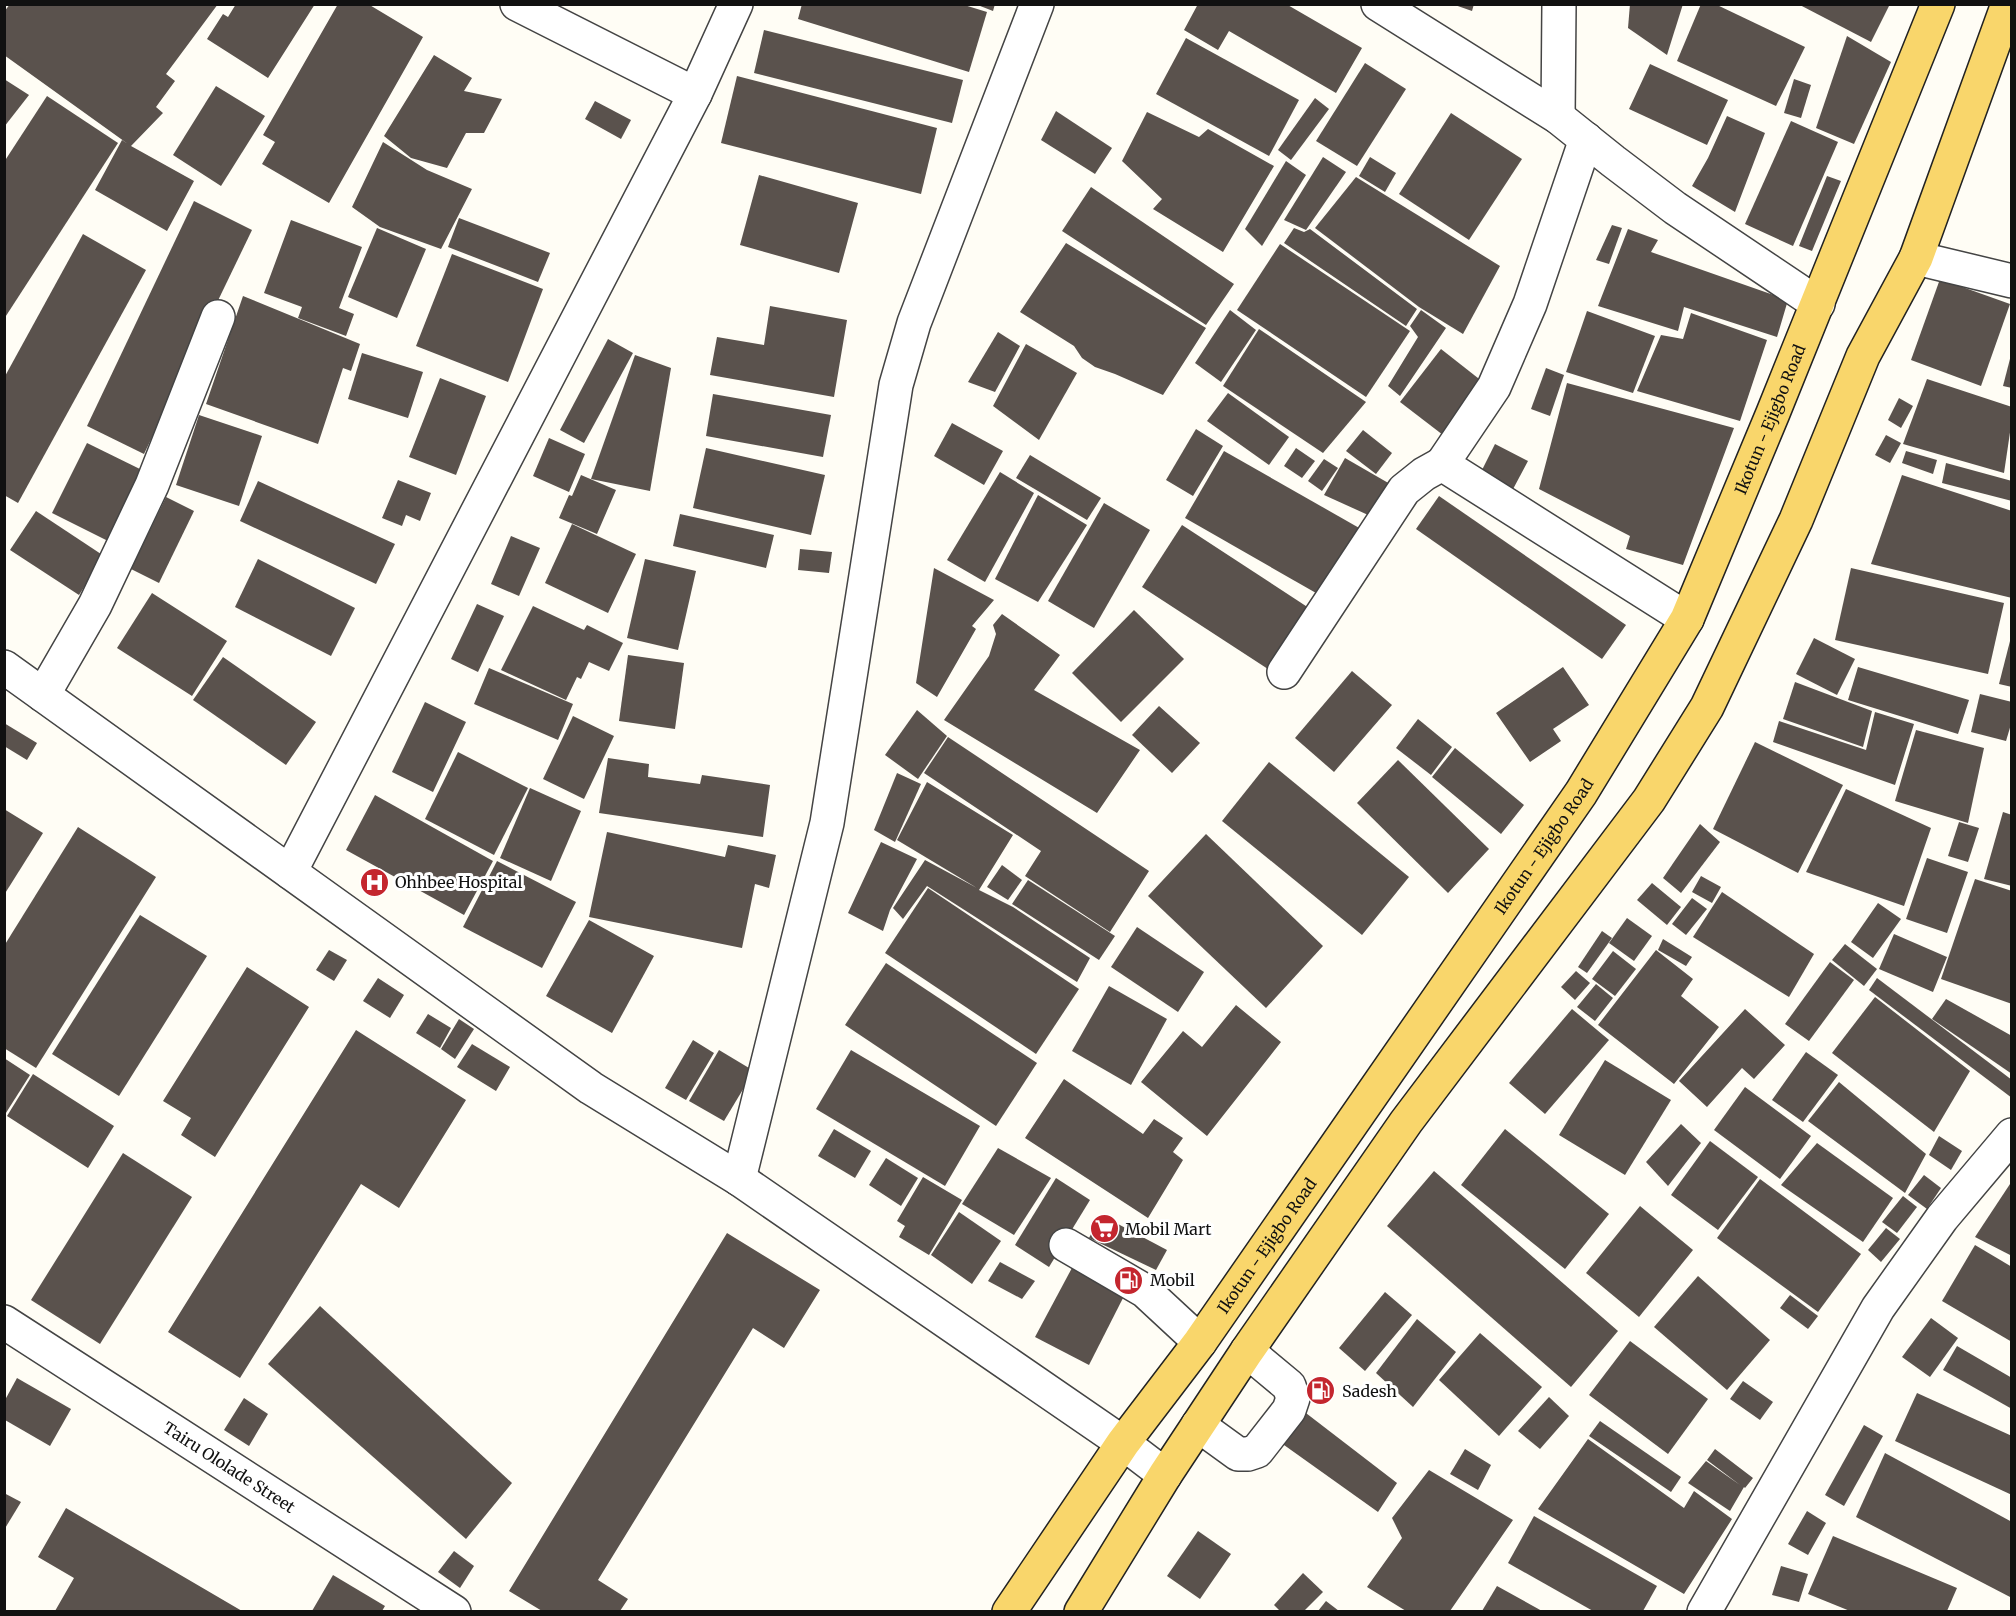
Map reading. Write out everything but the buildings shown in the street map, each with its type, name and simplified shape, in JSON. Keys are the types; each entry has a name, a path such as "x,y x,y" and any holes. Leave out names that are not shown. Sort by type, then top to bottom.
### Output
{"main road":[{"name":"Ikotun - Ejigbo Road","path":"1009,1611 1124,1443 1200,1342 1581,793 1687,619 1818,303 1938,4"},
{"path":"1082,1611 1165,1475 1247,1351 1406,1122 1649,800 1707,707 1796,520 1863,356 1916,258 2008,12"}],"street":[{"path":"517,4 695,94"},
{"path":"290,872 695,94 736,4"},
{"path":"739,1179 827,823 896,385 914,323 1037,4"},
{"path":"1378,4 1558,117 1675,208 1818,303"},
{"path":"1558,117 1559,4"},
{"path":"1284,672 1404,490 1424,474 1442,464 1494,387 1530,304 1586,139"},
{"path":"1916,258 2012,281"},
{"path":"43,695 95,605 152,485 218,317"},
{"path":"1442,464 1687,619"},
{"path":"4,667 591,1088 739,1179 1124,1443 1165,1475"},
{"path":"1704,1611 1878,1308 1942,1218 2012,1135"},
{"path":"1066,1245 1145,1290 1200,1342"},
{"name":"Tairu Ololade Street","path":"4,1322 454,1611"},
{"path":"1198,1425 1238,1454 1248,1454 1257,1451 1289,1410 1293,1398 1289,1386 1247,1351"}],"place":[{"name":"Ohhbee Hospital","path":"374,882"},
{"name":"Mobil Mart","path":"1104,1229"},
{"name":"Mobil","path":"1129,1280"},
{"name":"Sadesh","path":"1321,1391"}]}
